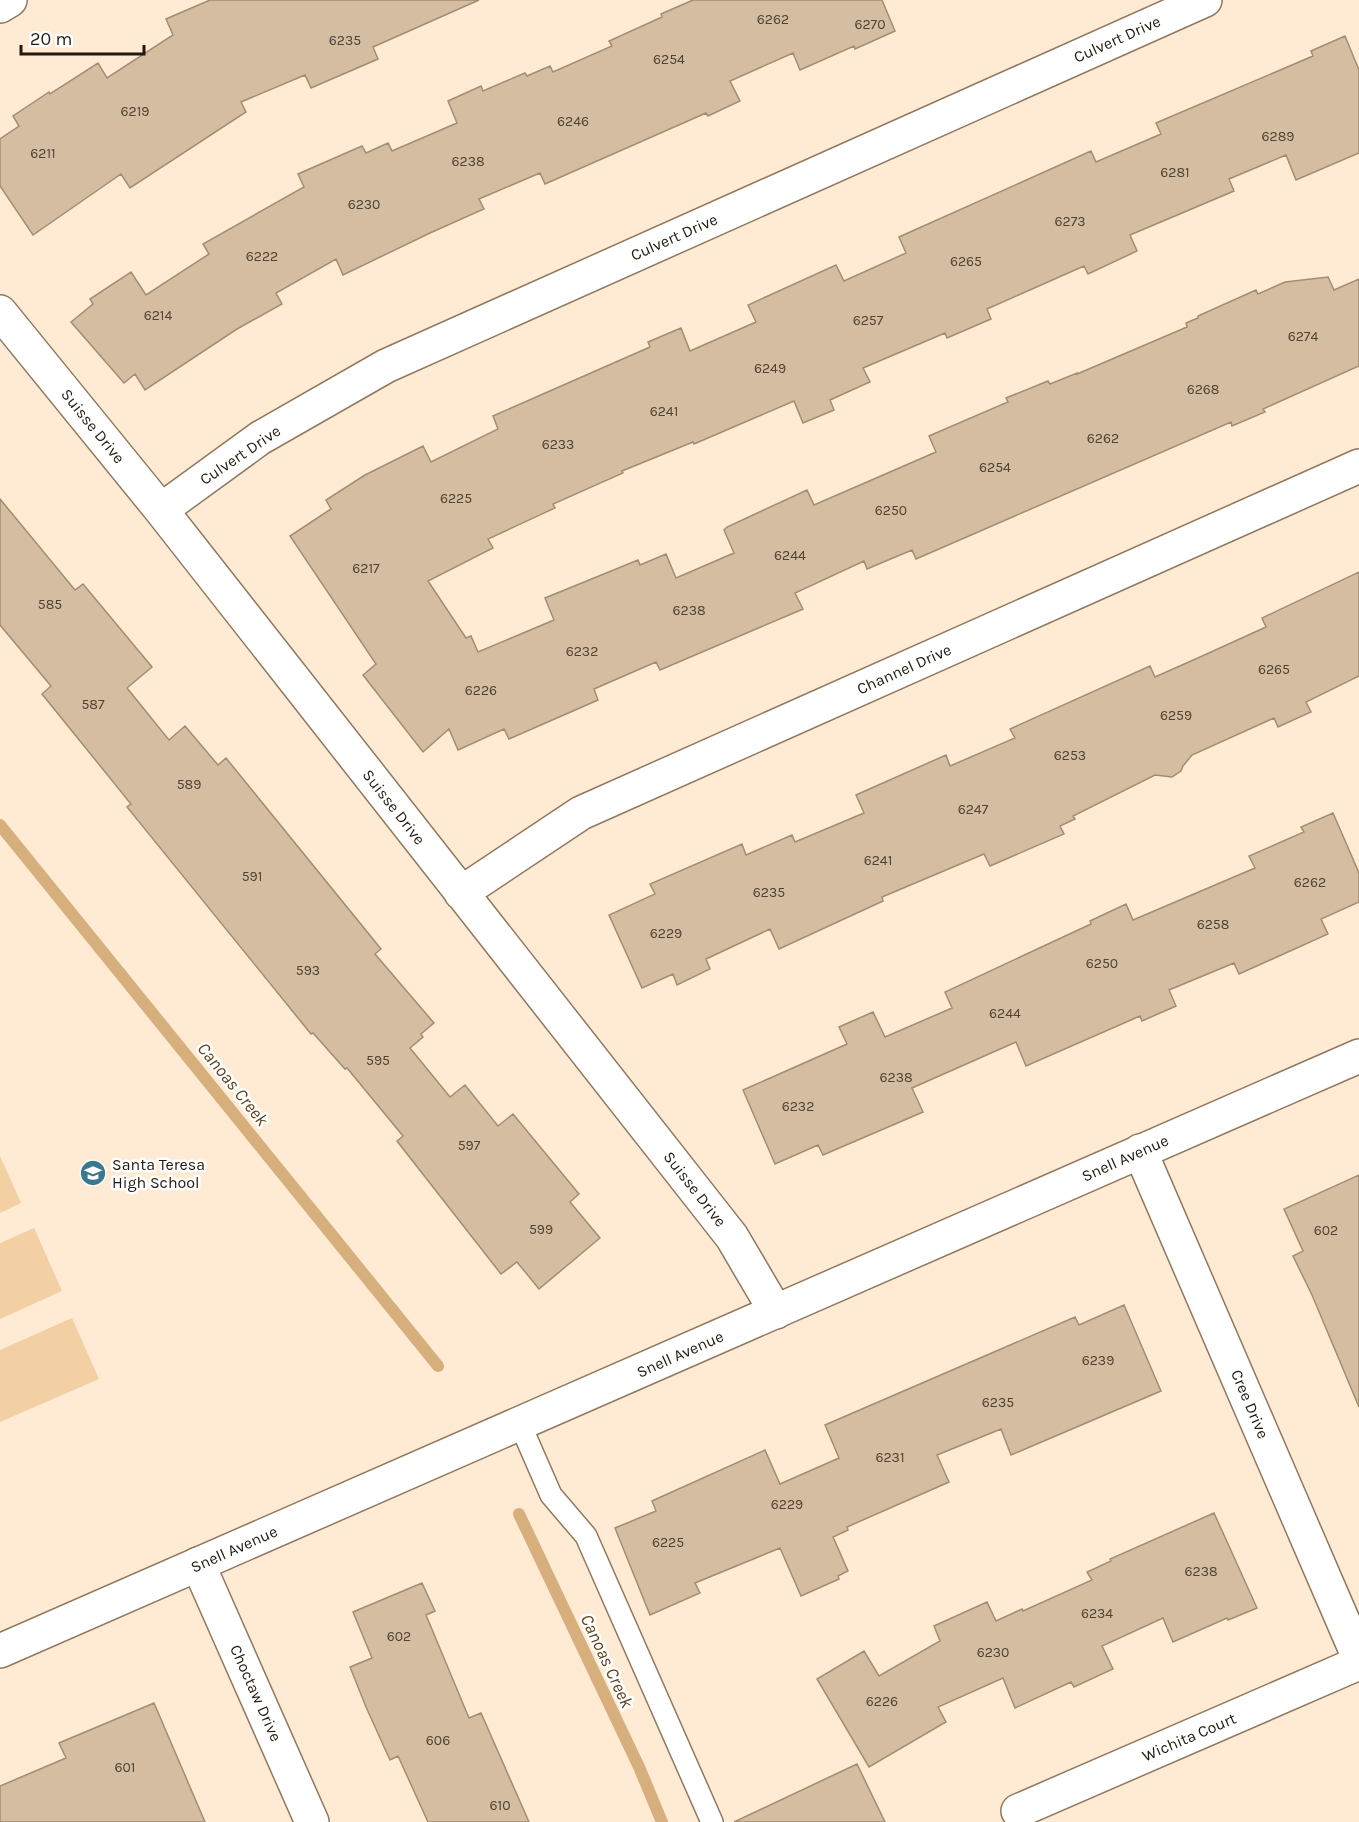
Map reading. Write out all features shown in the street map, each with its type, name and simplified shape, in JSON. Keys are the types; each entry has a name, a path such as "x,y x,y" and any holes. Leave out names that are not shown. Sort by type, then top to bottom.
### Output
{"street":[{"path":"0,6 9,0"},
{"name":"Culvert Drive","path":"161,510 260,438 386,366 1205,0"},
{"name":"Suisse Drive","path":"0,312 161,510 732,1237 776,1311"},
{"name":"Channel Drive","path":"461,893 581,813 1359,466"},
{"name":"Snell Avenue","path":"0,1651 1359,1056"},
{"name":"Cree Drive","path":"1140,1152 1359,1658"},
{"name":"Choctaw Drive","path":"198,1564 312,1822"},
{"name":"Wichita Court","path":"1018,1811 1359,1663"}],"lane":[{"path":"520,1424 551,1495 586,1536 712,1822"}],"shaded area":[{"path":"0,1156 21,1203 0,1213"},
{"path":"34,1228 62,1291 0,1319 0,1243"},
{"path":"72,1318 99,1379 0,1422 0,1350"}],"building":[{"path":"210,0 479,0 373,47 378,59 311,88 305,75 241,102 246,112 130,188 121,174 33,235 0,186 0,139 19,126 13,116 98,63 107,78 173,35 166,19"},
{"path":"693,0 882,0 895,31 800,70 793,53 730,81 740,101 708,116 706,113 545,184 540,173 479,199 484,209 343,275 336,259 276,293 282,304 237,329 145,390 135,374 124,383 71,322 93,304 90,299 131,272 146,295 209,254 203,244 304,187 298,174 362,146 366,153 388,143 392,151 457,123 448,101 481,86 483,91 525,73 527,76 550,66 553,72 612,46 609,41"},
{"path":"1345,36 1359,70 1359,153 1296,180 1286,155 1229,179 1234,191 1130,235 1137,251 1088,274 1084,266 987,309 991,319 947,338 945,333 863,368 870,382 830,400 834,410 803,423 794,401 694,444 693,442 622,471 623,473 553,504 555,508 488,539 493,548 428,581 466,638 471,636 478,652 554,620 545,598 638,560 640,565 666,554 676,578 734,553 724,530 727,527 807,490 814,505 936,452 929,436 1008,402 1006,398 1048,381 1050,384 1077,374 1187,327 1186,323 1198,316 1256,290 1258,294 1285,282 1328,277 1334,290 1359,279 1359,366 1263,409 1265,412 1232,426 1231,422 916,559 912,550 867,569 864,561 795,593 803,609 660,670 656,662 594,689 598,700 509,739 504,729 458,750 449,729 423,752 363,675 376,664 290,536 331,509 326,500 365,475 423,446 431,462 498,429 493,416 650,347 648,342 681,328 690,351 756,322 748,305 836,265 844,281 906,253 899,237 1091,151 1096,162 1161,134 1156,123 1313,56 1311,51"},
{"path":"0,499 75,590 83,584 152,667 127,688 169,740 185,726 218,765 226,758 381,949 375,954 434,1023 410,1048 450,1097 465,1085 498,1126 513,1114 579,1194 570,1202 600,1238 539,1289 517,1262 501,1274 397,1141 403,1136 347,1068 345,1069 313,1033 311,1034 127,807 131,804 42,694 51,686 0,625"},
{"path":"1359,572 1359,676 1306,702 1311,712 1278,727 1274,718 1192,755 1181,771 1172,777 1155,775 1073,816 1075,819 1060,826 1064,834 990,866 984,854 882,897 883,901 779,949 770,929 706,959 710,969 677,985 673,974 642,988 609,915 655,894 650,884 742,844 746,855 792,835 795,842 864,813 856,795 946,755 950,766 1015,738 1010,729 1150,666 1155,677 1266,627 1262,618"},
{"path":"1333,813 1359,873 1359,902 1321,919 1328,934 1239,974 1234,963 1169,990 1176,1006 1142,1021 1140,1016 1026,1066 1016,1042 912,1088 923,1112 823,1155 818,1145 775,1164 743,1090 847,1044 839,1027 873,1012 885,1037 952,1008 945,992 1091,924 1090,921 1126,904 1133,920 1255,868 1249,856 1304,832 1301,827"},
{"path":"1359,1175 1359,1407 1293,1256 1303,1251 1284,1209"},
{"path":"1124,1305 1161,1391 1011,1455 1001,1429 937,1455 949,1482 847,1527 848,1530 833,1537 848,1571 838,1576 839,1579 801,1596 780,1548 695,1583 700,1593 650,1615 615,1528 656,1511 652,1501 765,1450 780,1484 839,1458 825,1425 1075,1317 1079,1325"},
{"path":"1214,1513 1257,1608 1228,1620 1227,1618 1173,1642 1163,1618 1102,1646 1113,1669 1074,1687 1071,1682 1015,1708 1003,1678 938,1707 946,1722 869,1767 817,1679 864,1651 879,1676 940,1641 934,1626 987,1602 996,1621 1022,1609 1023,1611 1092,1580 1087,1572 1111,1561 1110,1559"},
{"path":"422,1583 435,1611 426,1615 469,1718 481,1713 529,1822 428,1822 398,1756 390,1760 366,1707 350,1667 372,1658 353,1612"},
{"path":"154,1703 205,1822 0,1822 0,1786 66,1758 59,1743"},
{"path":"857,1764 885,1822 734,1822"}],"waterway":[{"name":"Canoas Creek","path":"0,825 438,1366"},
{"name":"Canoas Creek","path":"519,1514 639,1767 662,1822"}],"place":[{"name":"Santa Teresa High School","path":"93,1173"}]}
